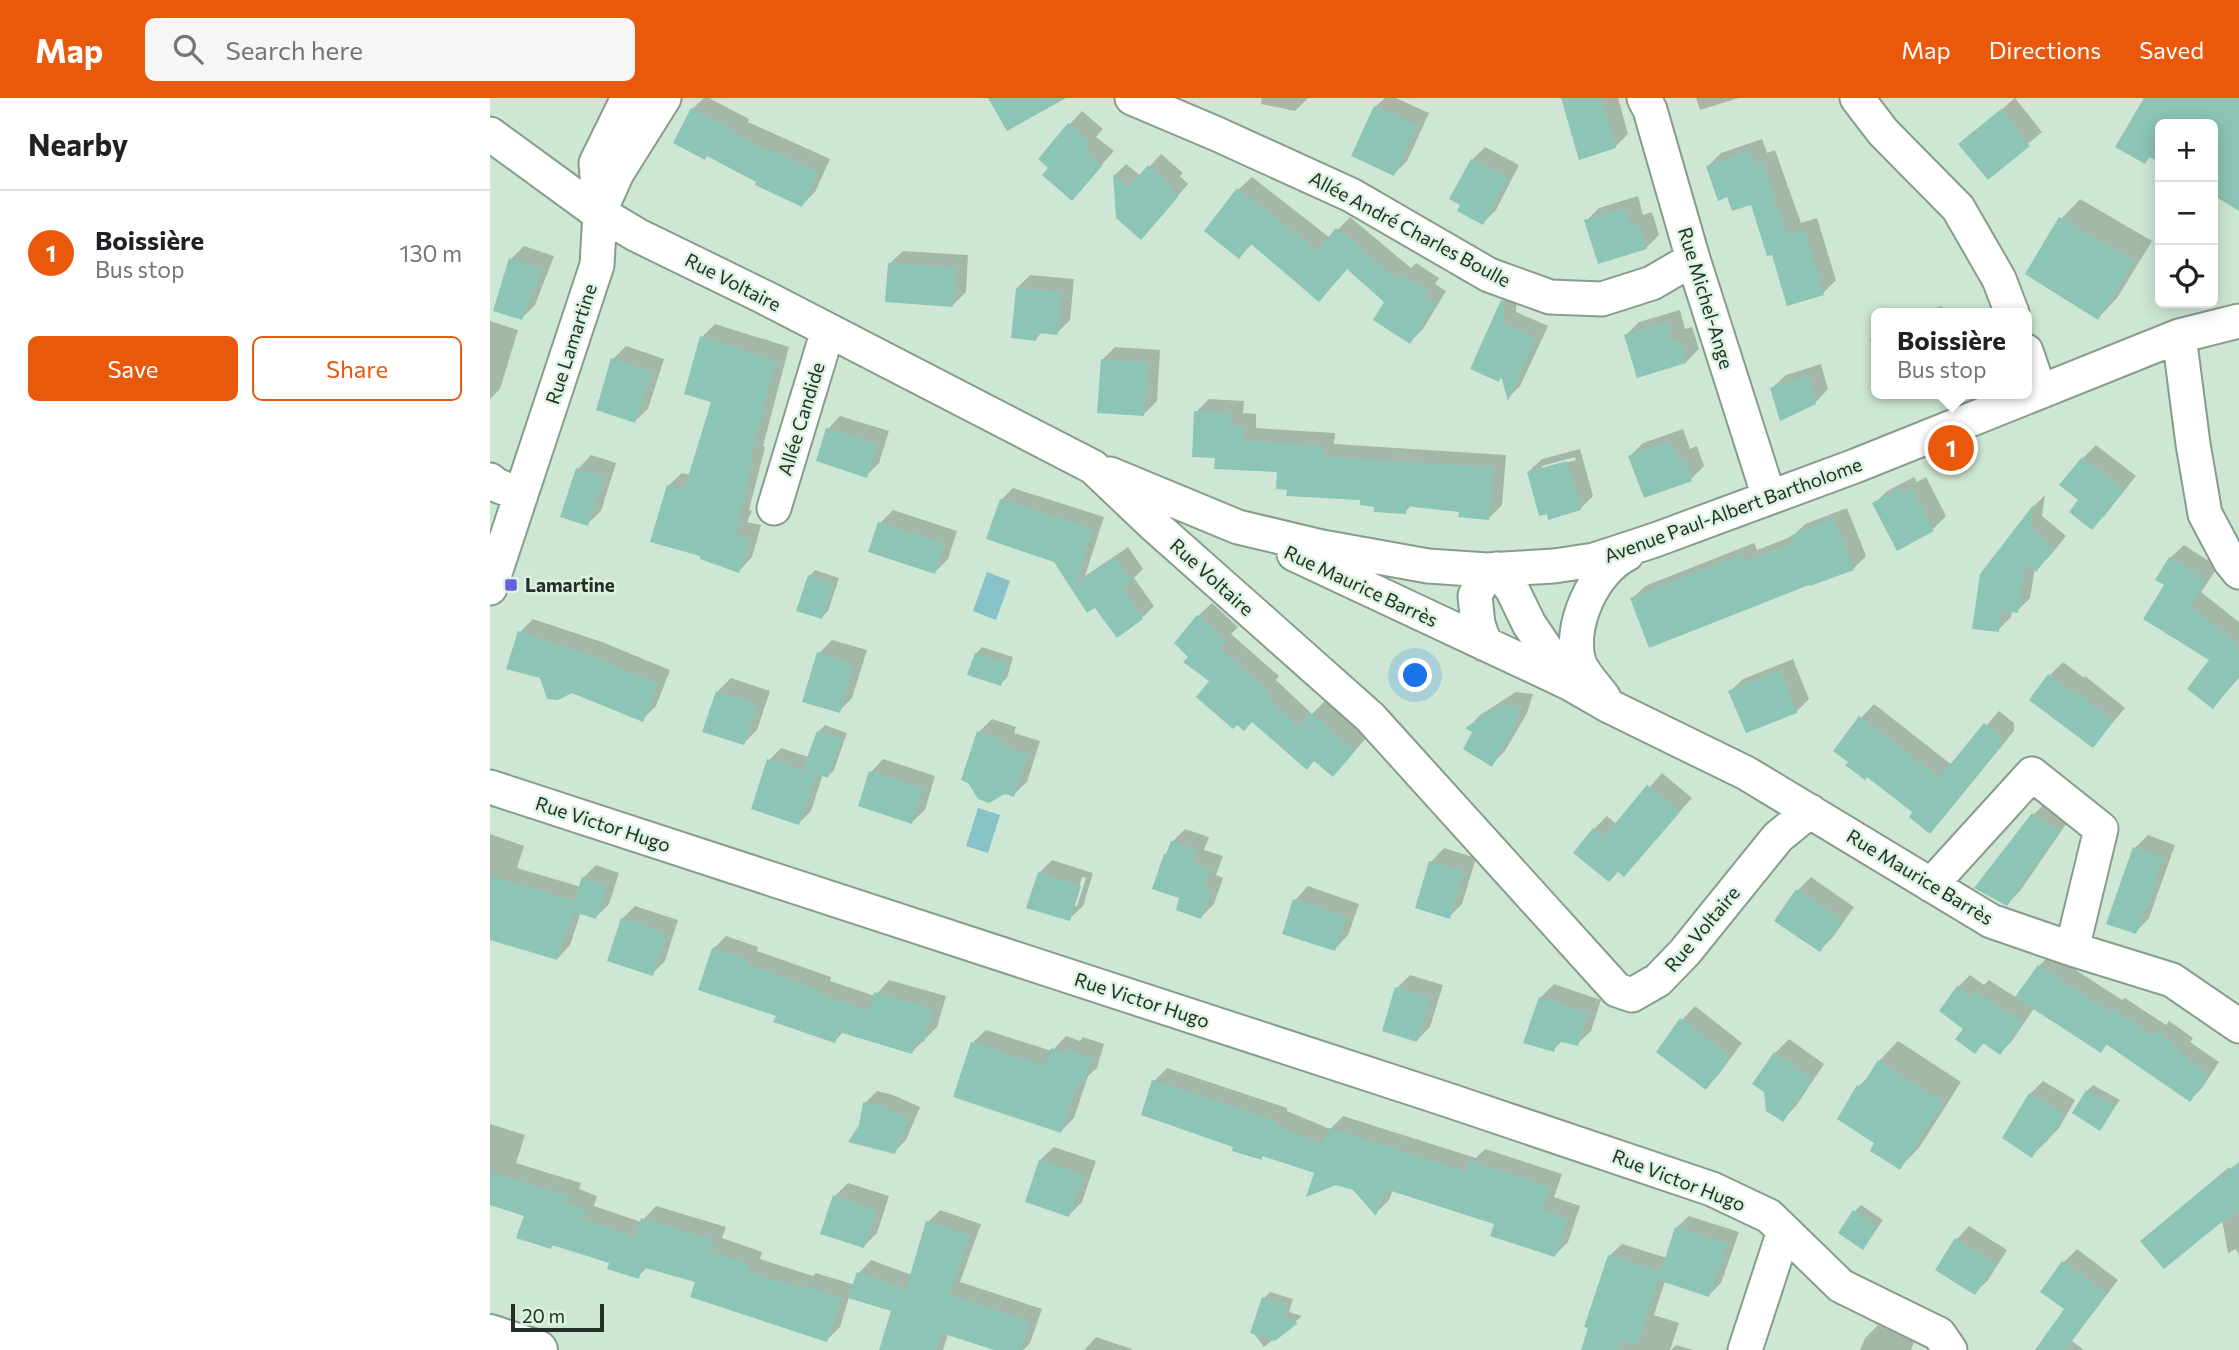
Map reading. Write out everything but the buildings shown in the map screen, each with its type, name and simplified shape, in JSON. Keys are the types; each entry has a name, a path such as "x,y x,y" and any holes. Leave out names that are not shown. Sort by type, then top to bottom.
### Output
{"main road":[{"path":"490,1334 538,1350"}],"street":[{"name":"Allée André Charles Boulle","path":"1132,98 1351,195 1489,275 1550,297 1602,299 1652,283 1693,259"},
{"name":"Rue Michel-Ange","path":"1644,98 1650,110 1693,259 1769,497"},
{"path":"1857,98 1883,132 1958,208 1998,279 2010,308"},
{"name":"Rue Lamartine","path":"490,588 597,265 600,213 647,101"},
{"name":"Rue Voltaire","path":"490,134 600,213 637,234 1093,467 1370,718 1617,990 1632,995 1658,980 1685,951 1778,836 1810,811"},
{"name":"Avenue Paul-Albert Bartholome","path":"2032,395 2179,336 2239,321"},
{"name":"Allée Candide","path":"774,508 828,330"},
{"path":"2179,336 2205,514 2230,561 2239,572"},
{"path":"2032,369 2040,392"},
{"name":"Avenue Paul-Albert Bartholome","path":"1093,467 1238,527 1322,547 1416,564 1491,570 1554,566 1594,560 1655,540 1855,466 2022,399"},
{"path":"490,480 521,495"},
{"name":"Rue Maurice Barrès","path":"1238,527 1569,683 1609,706 1746,773 1991,921 2172,980 2239,1026"},
{"name":"Rue Maurice Barrès","path":"1609,706 1579,663 1577,633 1588,597 1604,571 1619,558 1655,540"},
{"path":"1485,644 1478,624 1475,596 1491,570"},
{"name":"Rue Maurice Barrès","path":"1491,570 1512,589 1529,624 1569,683"},
{"path":"1931,885 2032,774 2101,829 2072,949"},
{"name":"Rue Victor Hugo","path":"490,787 1445,1098 1712,1189 1769,1216 1841,1286 1939,1334 1950,1350"},
{"path":"1745,1350 1784,1231"}],"water":[{"path":"987,572 1010,581 996,620 973,611"},
{"path":"978,808 1000,815 988,853 966,846"}],"place":[{"name":"Boissière","path":"1951,448"},
{"name":"Lamartine","path":"511,585"}]}
